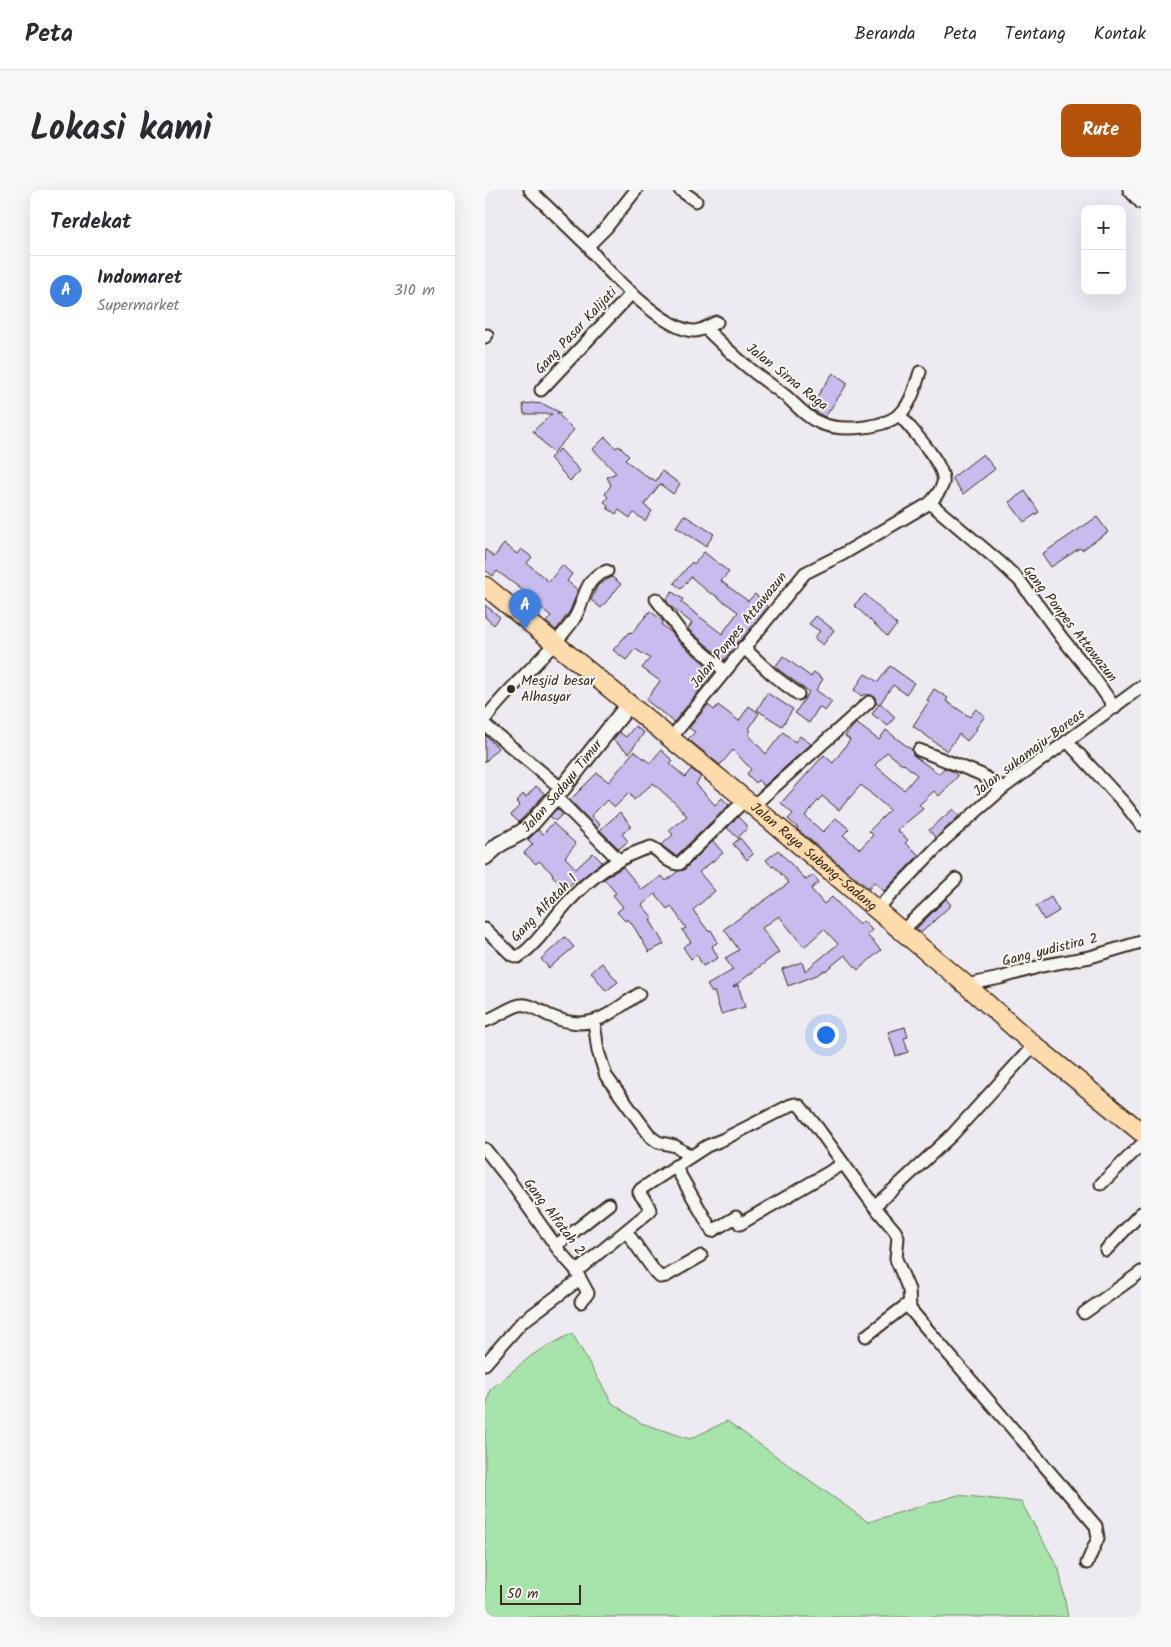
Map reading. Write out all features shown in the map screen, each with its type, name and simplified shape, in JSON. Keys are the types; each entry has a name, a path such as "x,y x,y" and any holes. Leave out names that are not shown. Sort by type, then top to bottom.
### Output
{"main road":[{"name":"Jalan Raya Subang-Sadang","path":"485,586 629,703 966,985 1034,1045 1141,1132"}],"street":[{"path":"530,190 588,246 631,294 644,305 685,329 696,331 717,322"},
{"path":"588,246 606,228 636,190"},
{"path":"680,190 696,201"},
{"path":"1129,190 1141,203"},
{"name":"Gang Pasar Kalijati","path":"541,390 631,294"},
{"name":"Jalan Sirna Raga","path":"705,328 745,365 819,423 840,428 858,427 879,424 899,414"},
{"path":"899,414 909,402 920,372"},
{"name":"Jalan Ponpes Attawazun","path":"671,738 805,572 843,554 930,503 938,494 943,484 943,475 938,464 899,414"},
{"name":"Gang Ponpes Attawazun","path":"930,503 1002,564 1019,581 1062,638 1091,672 1115,708"},
{"path":"485,719 573,621 588,585 599,574 607,571"},
{"path":"657,599 683,636 725,671"},
{"path":"743,647 798,694"},
{"name":"Jalan sukamaju-Boreas","path":"876,910 945,839 1003,788 1141,688"},
{"path":"749,803 869,702"},
{"name":"Jalan Sadayu Timur","path":"485,857 500,844 527,829 559,793 629,703"},
{"path":"485,724 559,793 619,860"},
{"path":"1067,741 1124,803 1141,825"},
{"path":"919,750 981,774 1003,788"},
{"name":"Gang Alfatah 1","path":"485,929 512,955 518,957 539,938 568,902 592,880 631,852 651,847 670,862 679,864 749,803"},
{"path":"901,932 956,879"},
{"name":"Gang yudistira 2","path":"966,985 1000,978 1049,964 1090,957 1141,942"},
{"path":"485,1021 497,1017 515,1006 523,1005 562,1021 594,1022 639,994"},
{"path":"594,1022 598,1051 606,1076 651,1137 658,1142 675,1146 690,1156"},
{"path":"874,1206 952,1135 1034,1045"},
{"name":"Gang Alfatah 2","path":"485,1150 507,1177 578,1275 650,1211 650,1208 639,1192 641,1189 707,1146 795,1104 800,1106 817,1127 843,1164"},
{"path":"1101,1184 1141,1144"},
{"path":"675,1166 711,1231 737,1217 740,1224 843,1164 874,1206 895,1230 898,1237 896,1259 909,1290 909,1303 915,1315 1096,1526 1098,1538 1087,1563"},
{"path":"555,1245 609,1204"},
{"path":"1106,1250 1141,1213"},
{"path":"626,1231 660,1277 666,1276 701,1256"},
{"path":"1084,1313 1141,1272"},
{"path":"485,1364 521,1323 578,1275 588,1294 581,1302"},
{"path":"866,1336 909,1303"}],"green space":[{"path":"572,1333 612,1403 641,1423 690,1439 727,1421 868,1522 958,1495 1021,1502 1059,1569 1068,1617 485,1617 485,1413 490,1390 532,1355"}],"building":[{"path":"833,373 848,383 825,417 809,408"},
{"path":"523,404 543,404 561,413 557,413 574,430 553,453 533,431 552,414 524,414"},
{"path":"605,437 616,448 619,446 629,456 625,460 650,479 656,481 662,471 680,484 673,494 660,484 644,505 652,511 645,521 634,513 630,518 619,510 616,514 607,508 608,505 604,502 608,497 605,494 611,485 607,477 616,473 593,449"},
{"path":"560,449 580,471 570,481 550,458"},
{"path":"983,454 995,469 963,494 952,478"},
{"path":"1025,491 1039,512 1024,522 1009,502"},
{"path":"684,515 714,534 706,546 676,527"},
{"path":"1097,517 1108,532 1082,550 1080,548 1051,567 1042,554"},
{"path":"504,544 517,554 521,549 532,557 527,563 549,582 562,565 572,574 567,581 578,590 570,611 556,630 546,622 551,616 535,603 537,601 497,571 493,576 485,570 485,549 494,557"},
{"path":"704,552 729,572 721,581 748,601 755,594 768,607 724,660 688,629 692,623 670,606 666,600 672,592 683,599 681,602 722,634 738,612 711,594 691,577 681,589 674,583 692,562 694,564"},
{"path":"612,577 621,584 601,608 591,600 598,585"},
{"path":"865,594 897,625 887,636 854,605"},
{"path":"485,605 500,617 494,625 485,617"},
{"path":"650,611 663,621 662,625 678,641 714,672 674,722 646,700 660,681 642,668 650,658 635,649 626,660 613,650 629,632 631,634"},
{"path":"816,616 834,630 823,645 814,638 820,631 809,624"},
{"path":"783,656 811,677 814,672 823,679 816,690 832,702 825,711 819,707 809,723 795,713 809,692 775,667"},
{"path":"890,666 914,683 906,694 893,685 879,705 872,695 864,694 862,696 854,690 865,674 878,682"},
{"path":"934,689 948,698 946,701 970,717 976,709 985,716 967,741 959,734 947,751 913,726 929,701 927,700"},
{"path":"767,693 793,709 782,726 757,710"},
{"path":"880,703 895,717 888,726 872,714"},
{"path":"708,705 714,710 718,705 739,721 749,706 759,713 748,734 766,754 783,732 795,742 800,736 811,744 764,786 758,780 756,783 747,774 751,769 733,750 720,765 688,739 695,732 689,728"},
{"path":"856,723 879,740 886,730 912,750 913,755 939,774 944,768 958,776 939,796 934,791 919,805 923,809 897,830 908,840 905,843 919,855 884,891 874,882 869,889 797,829 788,819 793,814 781,803 824,755 833,763 850,740 845,736","holes":["887,752 917,775 904,790 875,765","861,785 890,810 869,831 873,835 860,849 843,835 849,829 836,818 823,832 805,816 822,796 839,810"]},
{"path":"635,726 644,733 629,753 613,740 619,732 626,737"},
{"path":"485,735 498,748 485,762"},
{"path":"661,750 673,761 670,764 685,777 691,769 701,777 696,784 715,805 722,798 729,805 676,856 661,845 673,835 669,830 687,816 653,783 634,800 629,793 615,807 607,800 591,816 600,825 597,828 570,800 597,773 609,782 634,751 650,763"},
{"path":"536,786 545,794 519,822 511,815 520,805 516,802 523,794 526,797"},
{"path":"557,809 563,814 555,821 550,816"},
{"path":"953,809 959,816 936,838 929,830"},
{"path":"620,812 631,826 622,834 628,841 619,849 600,830"},
{"path":"738,817 748,827 738,838 727,828"},
{"path":"553,823 576,844 565,857 576,869 593,853 602,862 576,883 574,881 565,890 553,874 539,861 536,864 524,853 533,844 528,840 538,830 543,834"},
{"path":"740,838 753,854 747,860 733,844"},
{"path":"713,841 723,853 699,872 715,891 693,910 708,931 711,930 718,942 712,946 718,958 703,966 697,955 691,959 683,947 691,942 682,930 686,928 671,906 667,909 655,894 642,905 653,918 650,920 664,944 649,952 628,919 625,921 617,912 623,907 613,895 616,893 604,879 623,867 642,890 662,876 666,881 678,871 684,870"},
{"path":"778,850 806,880 813,875 819,882 811,889 824,904 832,897 859,925 863,921 872,930 867,935 881,950 858,970 845,955 825,971 788,986 782,969 802,962 805,971 838,944 824,929 804,947 779,916 762,928 779,952 733,987 738,985 745,1007 721,1014 714,991 712,993 707,985 733,970 725,958 739,950 724,929 789,883 766,860"},
{"path":"1051,897 1059,911 1044,920 1036,906"},
{"path":"946,899 951,905 921,933 916,929"},
{"path":"565,937 574,947 549,968 541,959"},
{"path":"602,963 618,982 606,991 591,972"},
{"path":"905,1027 908,1037 904,1038 908,1052 896,1056 888,1032"}],"place":[{"name":"Indomaret","path":"525,630"},
{"name":"Mesjid besar Alhasyar","path":"511,689"}]}
